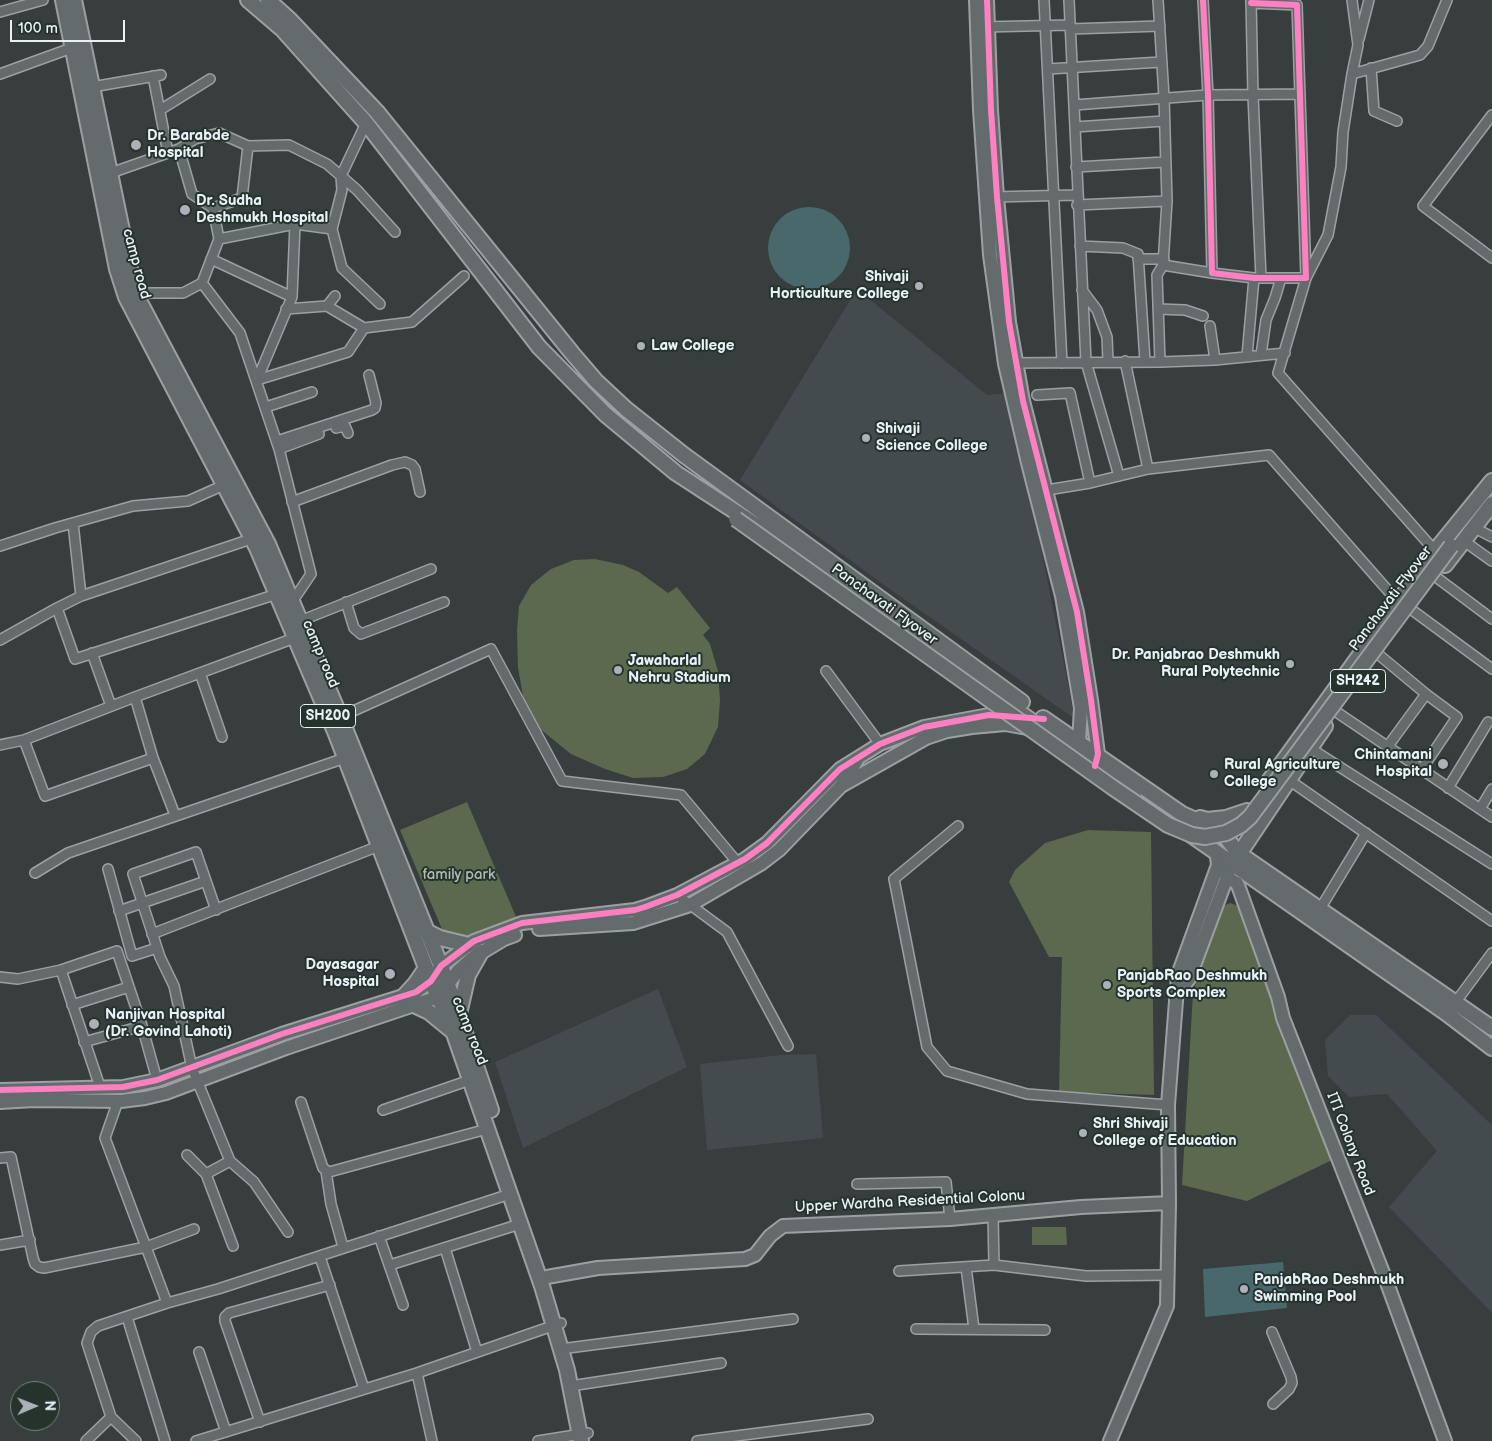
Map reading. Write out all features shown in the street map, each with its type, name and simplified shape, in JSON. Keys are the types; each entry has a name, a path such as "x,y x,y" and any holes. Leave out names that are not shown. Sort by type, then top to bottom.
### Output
{"main road":[{"name":"camp road","path":"63,0 92,87 117,269 126,297 206,439 292,602 300,631 345,758 431,981 454,1032 520,1224 557,1325 568,1348 577,1384 585,1437"},
{"name":"camp road","path":"74,0 79,51 104,175 135,293 206,439 224,485 257,536 277,594 300,631 340,717 441,966 547,1278 567,1370 585,1437"},
{"path":"248,0 283,30 366,123 539,347 605,414 676,473 762,528 1026,722 1077,747"},
{"path":"268,0 290,20 377,112 572,353 596,381 626,409 684,455 1044,719 1077,747 1182,814 1222,832"},
{"path":"366,123 377,112"},
{"path":"390,154 403,144"},
{"name":"SH242","path":"1247,811 1435,551 1492,481"},
{"name":"Panchavati Flyover","path":"725,504 736,520 1026,722 1168,825 1192,835 1205,837 1226,833 1246,821 1260,805 1314,730 1464,537"},
{"name":"SH242","path":"1227,863 1289,780 1335,711 1412,610 1464,537 1492,504"},
{"path":"1096,760 1227,863 1325,918 1492,1028"},
{"path":"1182,814 1207,820 1226,818 1247,811"},
{"path":"1222,832 1247,811"},
{"path":"1222,832 1227,863"},
{"path":"1222,832 1227,863"},
{"path":"1325,918 1492,1048"},
{"path":"426,931 475,949 459,1015"},
{"path":"426,968 415,984 409,1001 429,1012 454,1032"}],"street":[{"path":"0,12 43,0"},
{"path":"976,0 983,27 991,110 991,197 1009,322 1011,363 1028,464 1077,612 1092,700 1096,760"},
{"path":"983,27 987,0"},
{"path":"1044,0 1062,362"},
{"path":"1069,0 1086,362 1120,476"},
{"path":"1158,0 1168,201 1164,262 1157,275 1160,362"},
{"path":"1203,0 1208,95 1212,273"},
{"path":"1352,0 1358,45"},
{"path":"1369,0 1352,74 1343,132 1341,167 1328,235 1306,278 1278,372 1435,551"},
{"path":"1352,74 1420,55 1428,46 1447,0"},
{"path":"1247,356 1258,278 1251,2 1297,5 1306,278"},
{"path":"983,27 1160,26"},
{"path":"0,74 79,51"},
{"path":"1048,69 1072,66 1162,62"},
{"path":"1371,68 1373,109 1378,114 1397,121"},
{"path":"92,87 157,75 160,110 168,153"},
{"path":"160,110 210,79"},
{"path":"1074,105 1164,97 1300,94"},
{"path":"1492,115 1423,206 1492,258"},
{"path":"1075,127 1164,120"},
{"path":"366,123 341,176 342,190 332,229 342,268 380,304"},
{"path":"104,175 180,149 195,139 219,133 248,146 289,144 327,164 357,190 395,232"},
{"path":"214,208 242,198 248,146"},
{"path":"135,293 183,293 202,283 219,239 214,208 192,194 180,149"},
{"path":"1076,167 1165,162"},
{"path":"991,197 1077,195"},
{"path":"1078,205 1168,201"},
{"path":"219,239 295,224 332,229"},
{"path":"257,380 292,297 295,224"},
{"path":"1080,246 1123,248 1138,254 1145,361"},
{"path":"211,259 292,297"},
{"path":"1138,259 1164,262 1212,273 1258,278 1306,278"},
{"path":"286,310 327,306 364,328 412,322 464,276"},
{"path":"1261,355 1266,320 1281,278"},
{"path":"202,283 240,333 278,445 311,574 292,602"},
{"path":"1082,290 1097,310 1107,337 1108,361"},
{"path":"327,306 335,296"},
{"path":"1158,309 1185,310 1203,316"},
{"path":"1210,326 1215,360"},
{"path":"257,380 348,352 364,328"},
{"path":"1011,363 1215,360 1285,353"},
{"path":"1125,361 1148,469"},
{"path":"1011,363 1047,490 1053,539 1081,708 1077,747"},
{"path":"278,445 375,408 376,404 369,375"},
{"path":"266,407 312,392"},
{"path":"1036,395 1070,393 1090,483"},
{"path":"278,445 342,425 345,426 348,434"},
{"path":"1047,490 1090,483 1148,469 1269,455 1398,602"},
{"path":"292,502 392,465 405,462 415,468 420,492"},
{"path":"0,546 133,506 188,501 224,485"},
{"path":"73,523 81,596"},
{"path":"0,640 81,596 257,536"},
{"path":"1464,537 1492,536"},
{"path":"1464,537 1492,561"},
{"path":"0,745 24,740 200,673 300,631 346,602 430,569"},
{"path":"1436,577 1492,619"},
{"path":"57,608 75,658 277,594"},
{"path":"346,602 354,628 361,634 444,602"},
{"path":"1412,610 1492,669"},
{"path":"340,717 491,649 562,781 681,795 738,862"},
{"path":"92,653 111,706"},
{"path":"1378,654 1426,694 1458,717 1422,769"},
{"path":"826,671 880,744"},
{"path":"200,673 222,737"},
{"path":"1388,746 1426,694"},
{"path":"135,697 153,758 175,815"},
{"path":"1335,711 1492,817"},
{"path":"0,1090 123,1088 157,1080 282,1034 409,1001 438,997 471,959 475,949 474,941 522,923 634,910 677,895 745,859 767,843 835,773 880,744 924,727 989,715 1026,722 1044,719"},
{"name":"Panchavati Flyover","path":"841,786 926,738 948,731 972,727 1026,722"},
{"path":"1448,788 1488,722"},
{"path":"24,740 45,796 153,758"},
{"path":"1310,748 1492,864"},
{"path":"35,873 68,853 345,758"},
{"path":"0,1102 34,1100 118,1101 156,1096 409,1001 416,992 431,981 441,966 475,949 527,930 633,923 690,905 768,859 788,842 841,786 858,758"},
{"path":"1289,780 1492,921"},
{"path":"1480,809 1492,788"},
{"path":"958,826 894,879 927,1047 947,1071 1027,1094 1168,1105"},
{"path":"1325,918 1366,832"},
{"path":"152,934 380,846"},
{"path":"216,910 196,852 133,874 157,948 174,986 192,1068 230,1161 254,1182 288,1232"},
{"path":"1110,1441 1167,1306 1169,1275 1168,1105 1178,975 1227,863"},
{"name":"ITI Colony Road","path":"1227,863 1239,888 1278,997 1283,1018 1387,1283 1445,1441"},
{"path":"108,870 132,956 157,948"},
{"path":"119,911 206,881"},
{"path":"677,895 727,932 788,1046"},
{"path":"0,977 14,979 61,970 116,950 142,1026 157,1080"},
{"path":"1455,1003 1492,953"},
{"path":"61,970 100,1087"},
{"path":"72,1005 129,987"},
{"path":"84,1042 142,1026"},
{"path":"383,1110 470,1080"},
{"path":"118,1101 105,1138 167,1303"},
{"path":"301,1102 323,1168 326,1171 331,1204 343,1247"},
{"path":"326,1171 332,1173 487,1129"},
{"path":"186,1155 206,1174 233,1246"},
{"path":"0,1158 11,1157 36,1264 44,1268 146,1247 194,1229"},
{"path":"206,1174 230,1161"},
{"path":"857,1184 946,1182 950,1219"},
{"path":"136,1441 111,1417 87,1343 91,1332 98,1326 320,1257 343,1247 510,1194"},
{"name":"Upper Wardha Residential Colonu","path":"547,1278 598,1268 744,1259 755,1254 770,1236 783,1226 950,1219 1081,1207 1169,1203"},
{"path":"993,1215 994,1265"},
{"path":"390,1265 520,1224"},
{"path":"379,1236 403,1305"},
{"path":"0,1245 30,1240"},
{"path":"445,1248 477,1352"},
{"path":"320,1257 364,1389"},
{"path":"900,1271 994,1265 1086,1276 1169,1275"},
{"path":"966,1267 974,1329"},
{"path":"260,1422 225,1322 225,1317 229,1313 330,1286"},
{"path":"126,1317 165,1441"},
{"path":"568,1348 793,1319"},
{"path":"196,1441 417,1373 557,1325"},
{"path":"916,1329 1045,1330"},
{"path":"1272,1332 1292,1383 1289,1389 1273,1404"},
{"path":"199,1352 226,1432"},
{"path":"577,1384 721,1363"},
{"path":"417,1373 432,1441"},
{"path":"86,1441 111,1417"},
{"path":"697,1441 868,1419"},
{"path":"538,1441 585,1437"}],"shaded area":[{"path":"857,289 987,395 1010,393 1075,719 887,587 740,480"},
{"path":"658,989 687,1067 523,1148 495,1062"},
{"path":"1350,1015 1376,1015 1492,1125 1492,1313 1389,1207 1437,1151 1387,1094 1349,1097 1328,1076 1325,1040"},
{"path":"816,1054 823,1138 707,1150 700,1064 781,1055"}],"green space":[{"name":"Jawaharlal Nehru Stadium","path":"595,559 623,565 639,572 668,593 677,587 710,628 703,635 710,644 718,671 720,700 718,727 705,754 687,769 663,777 633,778 605,769 571,754 540,729 523,696 518,668 517,630 519,606 531,585 551,569 574,560"},
{"name":"family park","path":"467,802 517,919 450,948 400,830"},
{"name":"PanjabRao Deshmukh Sports Complex","path":"1088,830 1151,832 1154,1095 1059,1092 1062,957 1049,957 1009,882 1015,870 1045,843"},
{"path":"1230,903 1238,906 1332,1160 1247,1201 1182,1185 1193,993 1221,907"},
{"path":"1032,1227 1066,1227 1067,1245 1032,1245"}],"water":[{"path":"809,207 832,214 838,219 843,225 850,248 843,271 838,277 832,282 809,289 786,282 780,277 775,271 768,248 775,225 780,219 786,214"},
{"name":"PanjabRao Deshmukh Swimming Pool","path":"1283,1262 1287,1308 1205,1317 1203,1269"}],"cycle path":[{"path":"987,0 991,110 1009,322 1023,401 1077,612 1098,754 1095,766"},
{"path":"1203,0 1208,95 1212,273 1254,278 1306,278 1297,5 1251,3"},
{"path":"0,1090 123,1087 157,1080 282,1034 416,992 431,981 441,966 474,941 522,923 635,910 645,907 677,895 745,859 767,843 840,769 880,744 924,727 989,715 1044,719"}],"place":[{"name":"Dr. Barabde Hospital","path":"136,145"},
{"name":"Dr. Sudha Deshmukh Hospital","path":"185,210"},
{"name":"Shivaji Horticulture College","path":"919,286"},
{"name":"Law College","path":"641,346"},
{"name":"Shivaji Science College","path":"866,438"},
{"name":"Dr. Panjabrao Deshmukh Rural Polytechnic","path":"1290,664"},
{"name":"Jawaharlal Nehru Stadium","path":"618,670"},
{"name":"Chintamani Hospital","path":"1443,764"},
{"name":"Rural Agriculture College","path":"1214,774"},
{"name":"Dayasagar Hospital","path":"390,974"},
{"name":"PanjabRao Deshmukh Sports Complex","path":"1107,985"},
{"name":"Nanjivan Hospital (Dr. Govind Lahoti)","path":"94,1024"},
{"name":"Shri Shivaji College of Education","path":"1083,1133"},
{"name":"PanjabRao Deshmukh Swimming Pool","path":"1244,1289"}]}
